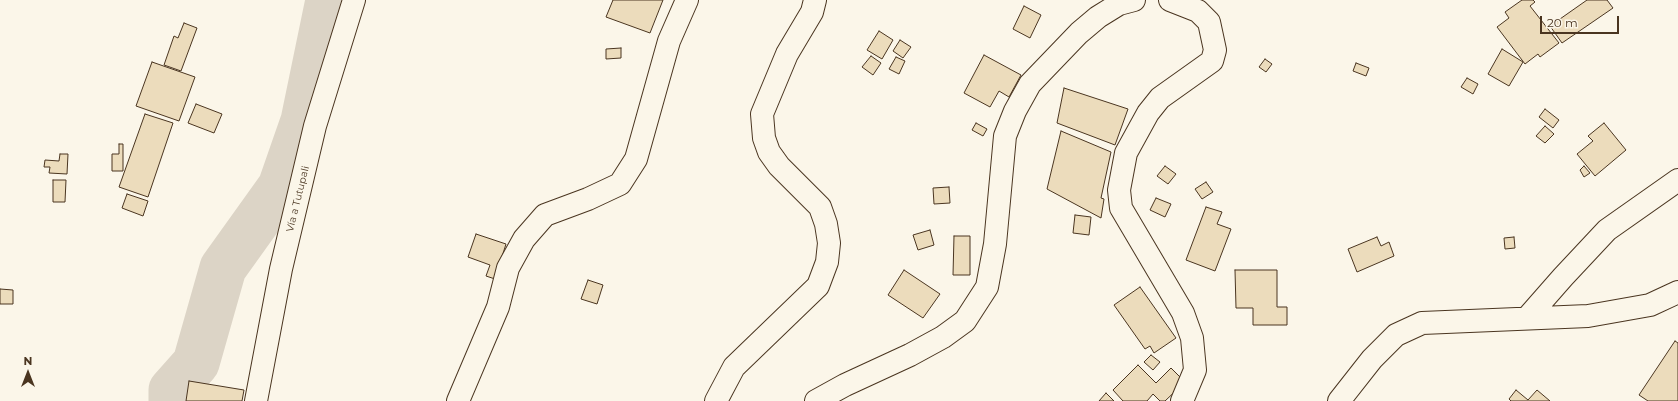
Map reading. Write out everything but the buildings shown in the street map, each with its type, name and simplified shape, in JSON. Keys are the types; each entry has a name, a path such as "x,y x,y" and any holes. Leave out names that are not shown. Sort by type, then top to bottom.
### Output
{"street":[{"name":"Vía a Tutupali","path":"256,401 280,269 313,134 354,0"},
{"path":"458,401 498,307 508,268 524,239 545,215 588,199 620,184 636,159 669,41 687,0"},
{"path":"716,401 734,367 818,286 827,262 828,243 826,224 820,207 779,166 769,152 764,138 762,114 787,54 812,12 815,0"},
{"path":"816,401 845,385 910,355 944,337 965,321 987,287 995,244 1005,136 1014,111 1030,84 1079,33 1098,17 1114,7 1134,0"},
{"path":"1170,0 1198,11 1209,22 1216,50 1212,61 1160,98 1148,113 1126,153 1119,190 1121,208 1183,313 1192,338 1195,370 1182,401"},
{"path":"1527,318 1563,276 1607,230 1678,180"},
{"path":"1339,401 1372,359 1396,335 1422,323 1588,316 1650,305 1678,292"}],"waterway":[{"path":"172,401 172,390 196,363 223,268 281,187 304,121 329,0"}]}
